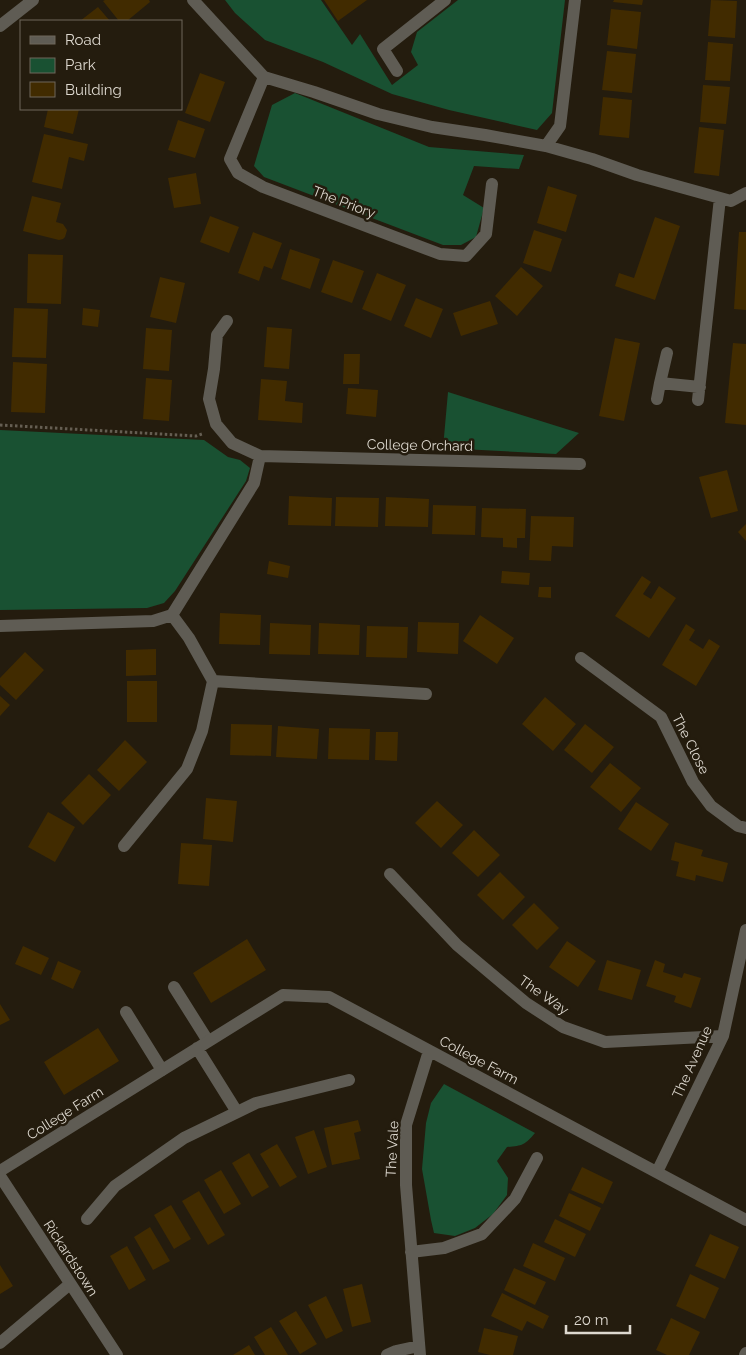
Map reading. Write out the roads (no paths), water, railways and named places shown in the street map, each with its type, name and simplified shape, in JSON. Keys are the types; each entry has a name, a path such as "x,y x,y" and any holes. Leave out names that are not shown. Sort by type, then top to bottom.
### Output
{"street":[{"path":"0,26 33,0"},
{"path":"193,0 264,77 378,114 432,127 546,146 592,159 637,175 731,201 746,193"},
{"path":"397,71 383,50 445,0"},
{"path":"546,146 560,126 574,0"},
{"name":"The Priory","path":"264,77 230,159 238,172 263,188 440,254 466,256 486,234 492,184"},
{"path":"698,400 720,198"},
{"name":"College Orchard","path":"227,321 217,335 209,400 216,424 232,443 260,456 580,464"},
{"path":"657,399 667,353"},
{"path":"660,383 700,387"},
{"path":"0,626 154,621 172,615 254,483 260,456"},
{"path":"124,846 187,769 202,731 213,681 189,638 172,615"},
{"name":"The Close","path":"581,658 661,717 693,782 711,806 738,826 746,828"},
{"path":"213,681 426,694"},
{"name":"The Way","path":"390,874 457,945 526,1003 564,1027 605,1042 723,1036"},
{"name":"The Avenue","path":"657,1172 723,1036 745,945 746,930"},
{"path":"174,987 208,1041"},
{"name":"College Farm","path":"0,1171 282,994 329,997 746,1220"},
{"path":"126,1012 162,1070"},
{"path":"196,1048 238,1112"},
{"name":"The Vale","path":"420,1351 406,1185 406,1125 429,1050"},
{"path":"87,1220 114,1186 184,1138 256,1103 349,1080"},
{"path":"411,1252 444,1248 482,1234 515,1199 538,1158"},
{"name":"Rickardstown","path":"0,1176 117,1355"},
{"path":"0,1343 70,1284"},
{"path":"387,1355 396,1351 420,1351"}]}
